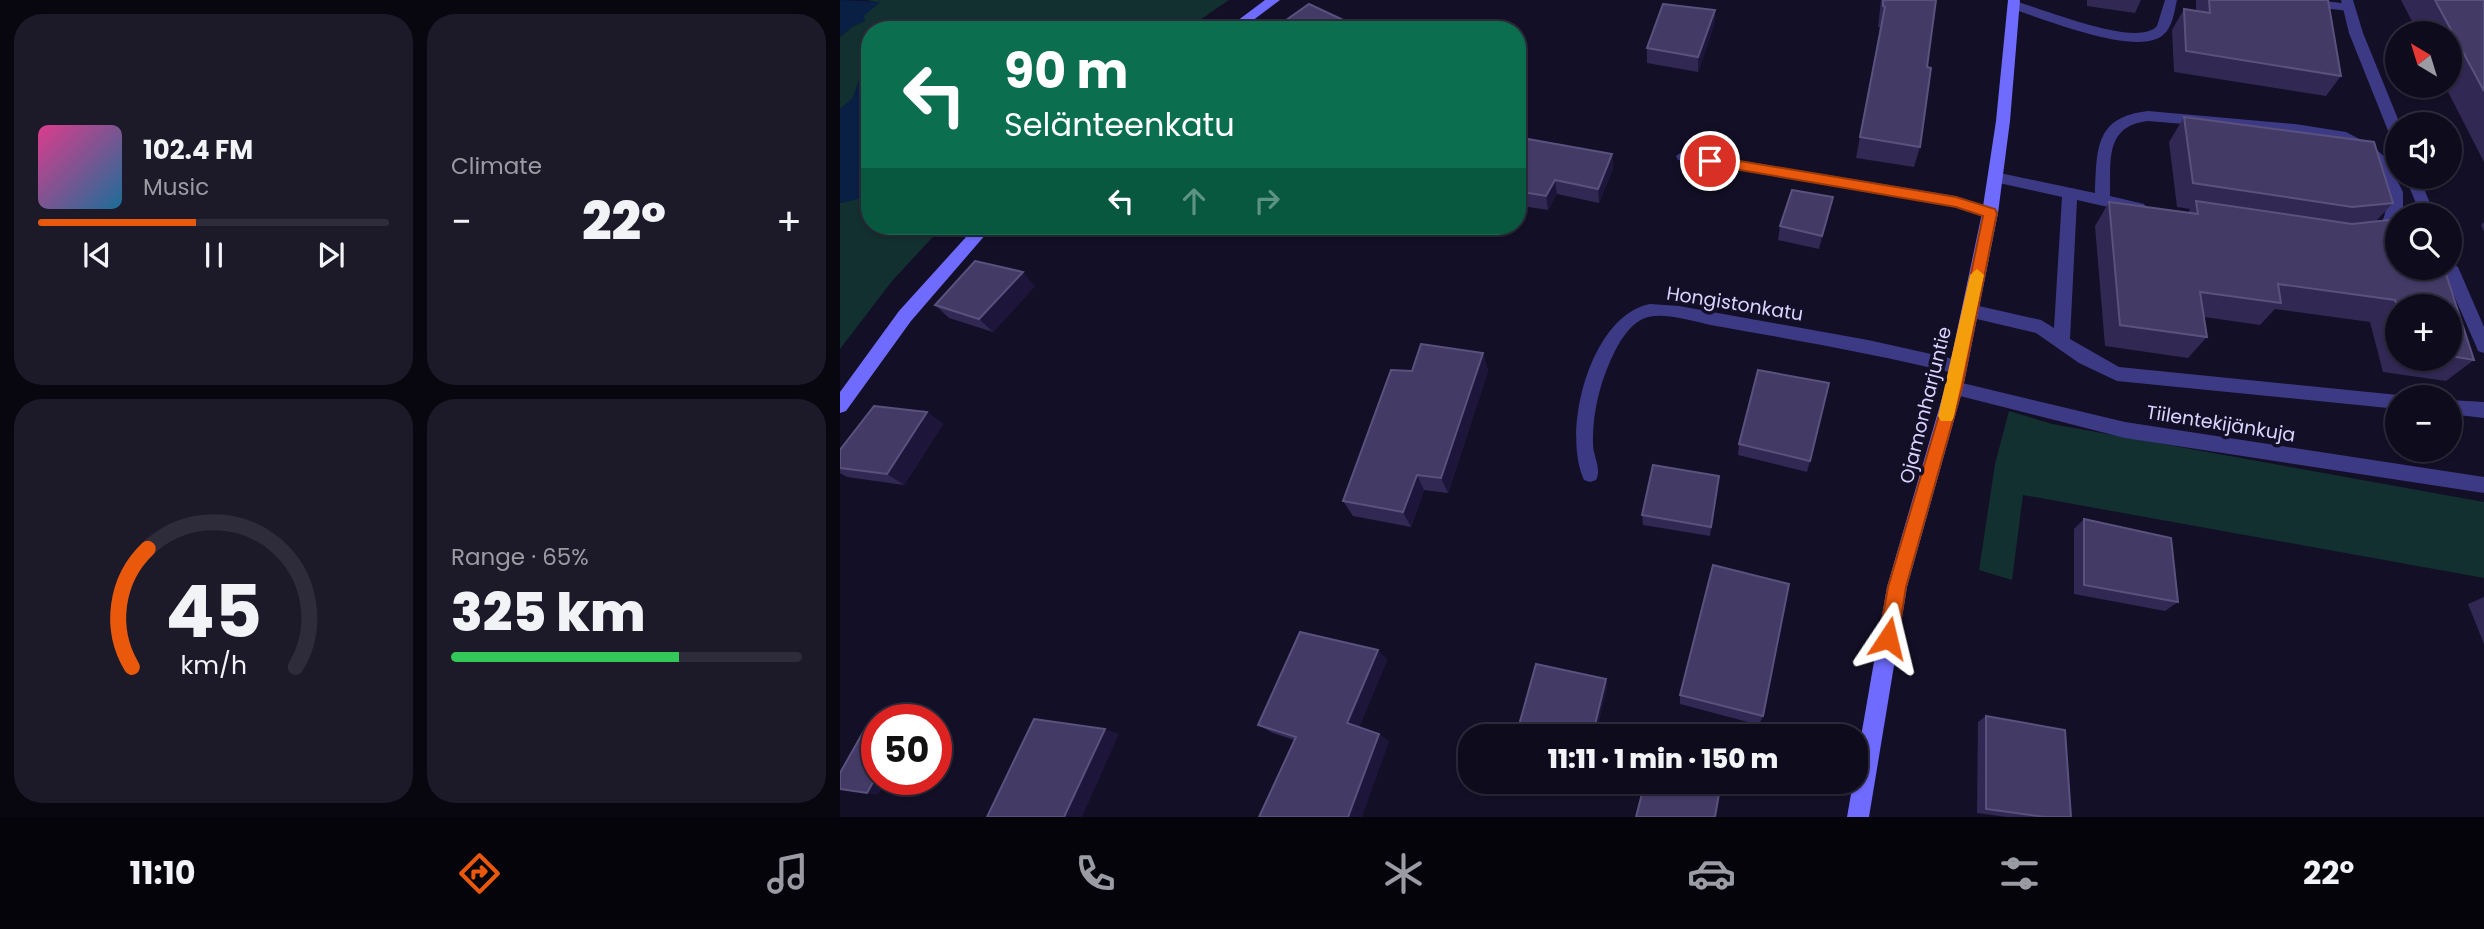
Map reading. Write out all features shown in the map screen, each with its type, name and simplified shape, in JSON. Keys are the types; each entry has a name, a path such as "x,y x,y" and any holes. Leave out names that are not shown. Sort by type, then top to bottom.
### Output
{"main road":[{"path":"1244,21 1274,0"},
{"name":"Ojamonharjuntie","path":"1858,817 1897,587 1954,388 1990,213 2014,2"},
{"path":"840,406 905,316 977,235"}],"street":[{"path":"2014,2 2117,36 2146,40 2164,27 2171,0"},
{"path":"2287,0 2348,4 2356,33 2388,112"},
{"path":"2102,200 2106,148 2113,132 2126,120 2148,116 2295,129 2341,136 2367,149 2385,170"},
{"path":"1683,156 1956,202 1990,213"},
{"path":"1995,177 2157,212"},
{"path":"2357,236 2384,234 2395,213 2394,189"},
{"path":"2062,340 2070,193"},
{"path":"2456,280 2484,346"},
{"path":"1970,311 2041,327 2085,358 2117,374 2385,401"},
{"name":"Hongistonkatu","path":"1590,474 1584,442 1596,370 1616,331 1642,312 1670,312 1739,324 1909,355 1958,367"},
{"name":"Tiilentekijänkuja","path":"1954,388 2125,430 2484,485"},
{"path":"2462,408 2484,410"}],"green space":[{"path":"867,0 1229,0 1198,21 865,21 863,16 879,3"},
{"path":"861,23 861,74 853,98 840,109 840,37"},
{"path":"861,198 861,235 935,235 892,281 840,349 840,203"},
{"path":"2009,411 2052,424 2484,502 2484,578 2023,495 2012,580 1979,570 1995,464"}],"water":[{"path":"840,0 880,2 864,16 865,21 853,26 840,37"},
{"path":"861,76 861,198 840,203 840,109 853,98"}],"building":[{"path":"1883,0 1936,0 1927,67 1931,68 1920,147 1860,137 1885,7"},
{"path":"2209,0 2328,0 2341,76 2186,51 2184,9 2210,13"},
{"path":"2435,0 2484,0 2484,91 2462,50 2462,21 2446,21"},
{"path":"1309,4 1345,21 1285,21"},
{"path":"1663,4 1715,10 1698,57 1647,48"},
{"path":"2184,117 2374,142 2385,177 2385,189 2389,189 2393,203 2352,207 2193,183"},
{"path":"1528,139 1612,154 1598,189 1555,180 1546,196 1526,193"},
{"path":"1792,190 1833,197 1822,236 1780,226"},
{"path":"2196,201 2352,224 2385,220 2385,280 2448,280 2452,294 2385,294 2385,299 2278,284 2281,303 2200,292 2207,337 2120,325 2109,202 2198,214"},
{"path":"975,261 1023,272 979,319 935,305"},
{"path":"2462,323 2474,360 2462,358"},
{"path":"1421,344 1483,353 1441,478 1417,475 1403,512 1343,501 1391,370 1412,371"},
{"path":"1758,370 1829,383 1810,461 1739,444"},
{"path":"874,406 927,412 887,474 840,468 840,450"},
{"path":"1653,465 1719,476 1711,527 1642,515"},
{"path":"2084,519 2171,538 2178,602 2084,585"},
{"path":"1713,565 1789,584 1763,716 1680,695"},
{"path":"1300,632 1378,650 1347,723 1379,734 1348,817 1259,817 1296,737 1258,725"},
{"path":"1536,664 1606,679 1595,724 1519,724"},
{"path":"1986,716 2065,730 2071,817 2045,817 1986,809"},
{"path":"1034,719 1105,729 1064,817 987,817"},
{"path":"861,736 861,792 840,789 840,773"},
{"path":"1642,794 1719,794 1715,817 1636,817"}],"slow traffic":[{"path":"1946,416 1977,275"}],"route":[{"path":"1710,161 1956,202 1990,213 1954,388 1897,587 1888,638"}]}
